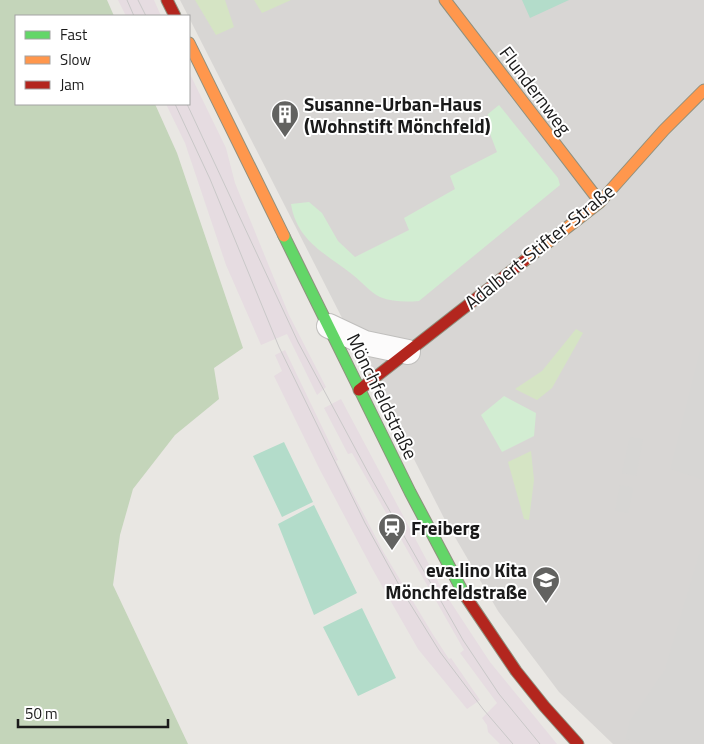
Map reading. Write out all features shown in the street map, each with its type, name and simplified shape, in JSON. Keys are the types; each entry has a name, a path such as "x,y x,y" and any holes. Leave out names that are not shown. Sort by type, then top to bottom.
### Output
{"main road":[{"path":"167,0 174,15"},
{"name":"Flundernweg","path":"445,0 600,202"},
{"name":"Mönchfeldstraße","path":"190,45 410,492 468,600 516,671 578,744"},
{"name":"Adalbert-Stifter-Straße","path":"359,390 600,202 664,130 704,90"}],"street":[{"path":"329,326 365,343 408,352"}],"shaded area":[{"path":"118,0 154,0 161,15 126,15"},
{"path":"180,0 704,0 704,744 613,744 559,692 498,611 445,520 190,20 190,15 188,15"},
{"path":"190,74 226,148 235,183 289,315 326,387 317,395 287,334 261,345 226,265 185,143 166,105 190,105"},
{"path":"700,349 704,351 704,480 670,469"},
{"path":"285,350 338,460 336,461 384,553 432,633 480,700 467,709 418,649 373,570 319,468 274,376 282,371 275,355"},
{"path":"341,399 442,589 490,662 557,744 500,744 488,732 487,725 482,718 497,703 460,653 464,650 352,453 348,454 324,408"},
{"path":"630,437 643,439 636,476 622,473"},
{"path":"620,485 633,488 628,513 615,511"},
{"path":"704,538 704,744 643,744 625,739 629,723 665,670"}],"green space":[{"path":"0,0 107,0 114,15 15,15 15,105 155,105 177,153 243,348 214,368 219,399 175,435 133,489 120,535 113,585 188,744 0,744"},
{"path":"195,0 225,0 234,27 216,35"},
{"path":"254,0 291,0 262,13"},
{"path":"522,0 569,0 530,18"},
{"path":"499,105 558,178 560,185 419,301 394,301 376,295 306,238 294,217 291,204 309,202 322,213 338,241 355,257 409,230 404,218 455,189 450,176 497,152 487,126 488,114"},
{"path":"576,329 583,333 552,388 537,400 515,389 542,371"},
{"path":"504,396 536,413 534,436 502,452 481,415"},
{"path":"284,442 313,502 282,517 253,456"},
{"path":"531,451 534,480 529,520 524,519 508,462"},
{"path":"314,505 357,593 314,615 278,524"},
{"path":"362,608 396,678 358,696 323,627"}],"tram line":[{"path":"127,0 134,15"},
{"path":"138,0 146,15"},
{"path":"175,105 210,179 279,347 365,523 404,594 440,652 483,709 513,744"},
{"path":"187,105 298,342 370,476 463,640 499,694 540,744"}],"traffic: fast":[{"path":"284,236 410,492 464,594"}],"traffic: slow":[{"path":"445,0 600,202"},
{"path":"190,45 284,236"},
{"path":"524,261 600,202 664,130 704,90"}],"traffic: jam":[{"path":"167,0 174,15"},
{"path":"359,390 524,261"},
{"path":"464,594 516,671 578,744"}],"place":[{"name":"Susanne-Urban-Haus (Wohnstift Mönchfeld)","path":"285,138"},
{"name":"Freiberg","path":"392,551"},
{"name":"eva:lino Kita Mönchfeldstraße","path":"546,604"}]}
